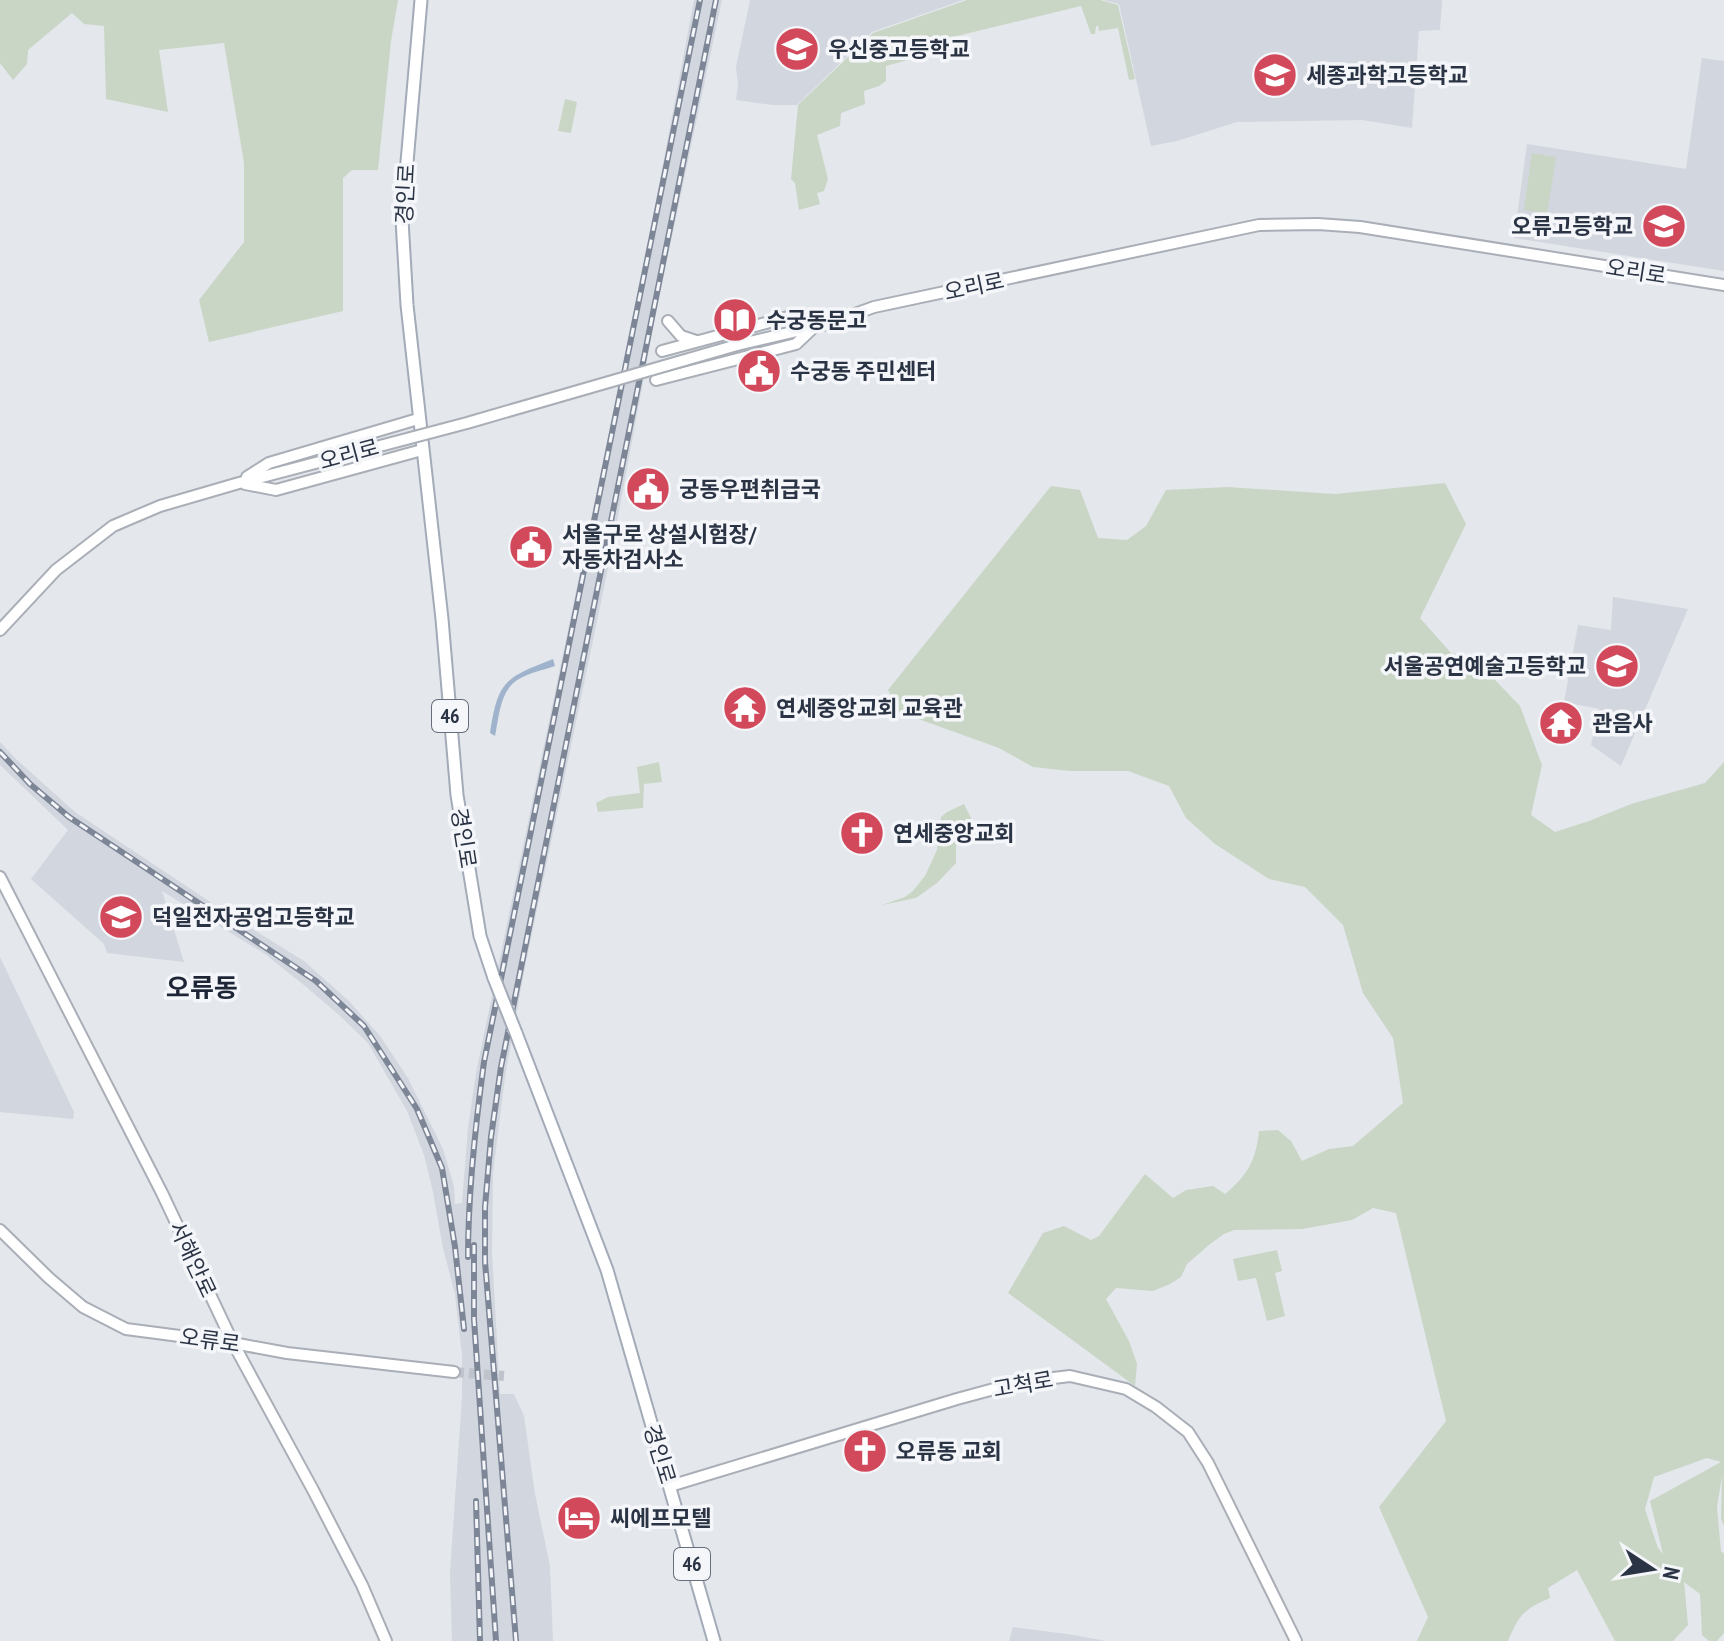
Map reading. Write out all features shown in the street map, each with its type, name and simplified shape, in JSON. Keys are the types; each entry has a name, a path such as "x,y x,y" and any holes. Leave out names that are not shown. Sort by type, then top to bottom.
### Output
{"main road":[{"name":"경인로","path":"421,0 402,220 407,305 442,619 457,795 480,936 607,1270 714,1641"},
{"name":"오리로","path":"0,630 56,570 113,526 160,506 467,423 737,345 827,324 874,307 1259,225 1360,227 1724,285"},
{"path":"656,380 796,344 817,325 792,316 662,351"},
{"path":"668,321 681,336 698,342"},
{"path":"715,337 706,354 714,362 721,363"},
{"name":"오리로","path":"239,483 269,463 418,419"},
{"name":"오리로","path":"239,483 276,490 422,450"},
{"name":"서해안로","path":"0,877 162,1193 233,1343 362,1585 386,1641"},
{"name":"오류로","path":"0,1230 83,1307 126,1329 287,1353 454,1372"},
{"name":"고척로","path":"670,1486 1020,1382 1070,1376 1126,1389 1188,1432 1208,1463 1296,1641"}],"shaded area":[{"path":"694,0 722,0 524,972 505,1077 493,1173 492,1252 500,1394 514,1394 524,1416 535,1494 550,1566 553,1641 452,1641 450,1573 462,1355 455,1294 433,1192 424,1155 407,1111 368,1043 339,1015 265,954 162,891 184,962 107,953 104,944 31,879 68,830 0,765 0,742 75,812 304,961 349,1001 380,1036 408,1078 443,1149 454,1186 455,1204 462,1203 476,1073 646,254"},
{"name":"우신중고등학교","path":"750,0 963,0 872,32 797,105 772,105 736,100 736,67"},
{"name":"세종과학고등학교","path":"1103,0 1442,0 1440,30 1419,31 1412,128 1362,120 1237,122 1151,146 1119,4"},
{"path":"1702,58 1724,61 1724,271 1514,238 1527,144 1686,169"},
{"name":"서울공연예술고등학교","path":"1613,597 1688,609 1621,766 1591,745 1599,709 1564,702 1578,625 1611,630"},
{"path":"0,957 74,1112 73,1119 0,1112"},
{"path":"1013,1627 1074,1635 1106,1641 1009,1641"}],"green space":[{"path":"0,0 398,0 378,170 352,170 343,178 343,311 209,342 199,300 244,242 244,163 224,43 159,50 168,112 106,99 104,26 84,24 72,13 28,50 27,64 13,80 0,63"},
{"path":"967,0 1100,0 1118,5 1135,79 1129,80 1118,28 1099,31 1096,26 1095,34 1091,34 1081,6 932,42 910,51 911,59 886,66 886,81 864,91 865,104 841,113 840,126 817,135 828,179 824,191 817,193 820,204 799,210 795,183 791,179 798,105 873,33"},
{"path":"565,99 577,102 571,133 558,131"},
{"path":"1532,153 1556,157 1547,214 1524,210"},
{"path":"1445,483 1466,524 1420,618 1451,653 1474,658 1520,706 1542,765 1531,815 1555,832 1631,804 1705,783 1724,762 1724,1526 1721,1519 1722,1476 1717,1507 1721,1551 1724,1554 1724,1633 1717,1641 1709,1641 1702,1635 1700,1594 1684,1582 1688,1625 1673,1641 1615,1641 1577,1570 1548,1588 1550,1598 1523,1614 1508,1641 1417,1641 1428,1617 1379,1507 1446,1421 1396,1213 1373,1208 1352,1220 1302,1229 1234,1230 1210,1244 1187,1264 1181,1277 1170,1284 1153,1291 1116,1288 1106,1299 1129,1341 1137,1364 1135,1386 1008,1293 1043,1233 1064,1226 1091,1240 1099,1236 1145,1174 1173,1198 1186,1190 1213,1186 1225,1194 1250,1166 1259,1131 1278,1130 1291,1141 1302,1161 1329,1149 1353,1146 1403,1103 1393,1038 1363,993 1343,925 1305,887 1269,879 1215,844 1186,818 1169,786 1128,771 1070,771 1033,767 999,748 899,712 888,690 1051,486 1080,490 1098,538 1127,540 1146,526 1166,490 1228,487 1335,494","holes":["1707,1458 1721,1462 1650,1501 1663,1554 1658,1548 1645,1509 1654,1477"]},
{"path":"659,762 662,782 644,784 643,808 598,812 596,803 608,797 640,793 637,767"},
{"path":"964,804 972,820 956,833 956,863 937,883 916,898 882,905 913,891 925,876 937,850 941,817"},
{"path":"1277,1250 1282,1271 1275,1273 1285,1316 1267,1321 1256,1278 1238,1281 1233,1259"}],"water":[{"path":"553,659 555,666 527,675 508,689 501,704 495,736 490,733 496,702 506,683 524,671"}],"tunnel":[{"path":"454,1372 504,1376"}],"railway":[{"path":"468,1257 469,1208 484,1062 700,0"},
{"path":"516,1641 485,1262 485,1207 491,1137 501,1067 716,0"},
{"path":"0,752 30,784 69,817 316,981 364,1026 417,1109 442,1168 464,1329"},
{"path":"474,1245 474,1319 496,1641"},
{"path":"476,1501 480,1641"}],"place":[{"name":"우신중고등학교","path":"797,49"},
{"name":"세종과학고등학교","path":"1275,75"},
{"name":"오류고등학교","path":"1664,226"},
{"name":"수궁동문고","path":"735,320"},
{"name":"수궁동 주민센터","path":"759,371"},
{"name":"궁동우편취급국","path":"648,489"},
{"name":"서울구로 상설시험장/ 자동차검사소","path":"531,547"},
{"name":"서울공연예술고등학교","path":"1617,666"},
{"name":"연세중앙교회 교육관","path":"745,708"},
{"name":"관음사","path":"1561,723"},
{"name":"연세중앙교회","path":"862,833"},
{"name":"덕일전자공업고등학교","path":"121,917"},
{"name":"오류동 교회","path":"865,1451"},
{"name":"씨에프모텔","path":"579,1518"}],"district":[{"name":"오류동","path":"202,987"}]}
